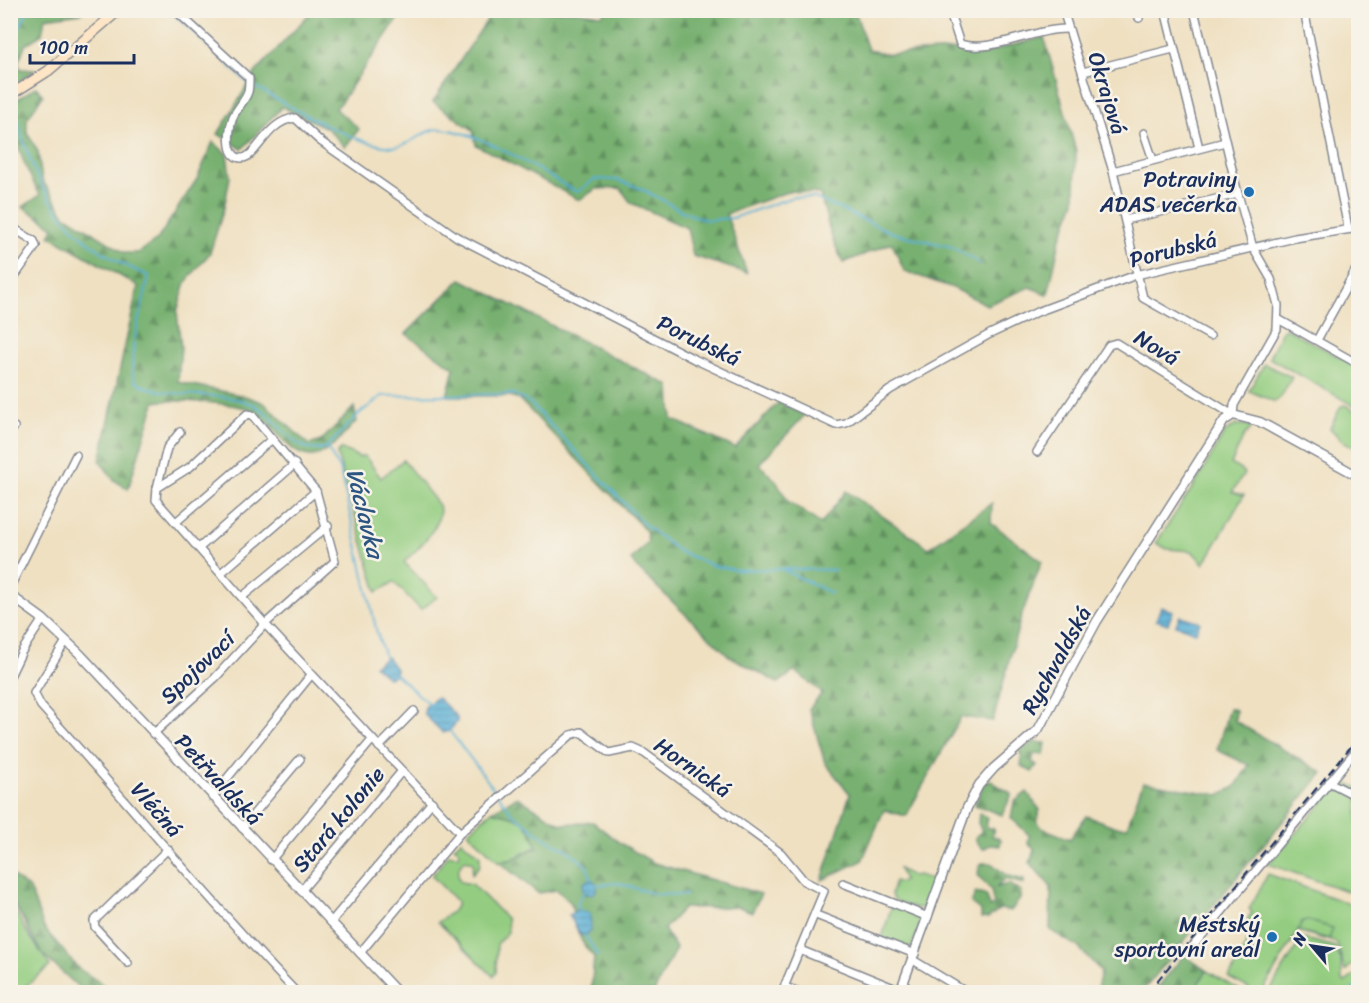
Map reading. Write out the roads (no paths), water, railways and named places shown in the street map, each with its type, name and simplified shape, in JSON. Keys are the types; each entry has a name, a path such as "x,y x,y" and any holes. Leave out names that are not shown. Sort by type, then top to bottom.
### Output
{"main road":[{"path":"10,95 48,71 119,10"}],"street":[{"name":"Porubská","path":"176,10 249,78 248,93 233,117 229,144 233,155 247,158 276,124 283,119 295,118 320,141 457,237 694,359 836,425 846,423 890,390 990,334 1037,312 1136,276 1253,248 1348,228 1359,228"},
{"name":"Okrajová","path":"949,10 960,44 964,45 982,46 1050,28 1068,29 1113,171 1136,276"},
{"path":"1063,10 1068,29"},
{"path":"1165,10 1198,148"},
{"name":"Rychvaldská","path":"901,992 967,808 980,785 994,768 1038,730 1097,621 1224,421 1233,415 1234,405 1277,328 1276,293 1271,279 1253,248 1194,10"},
{"path":"1304,10 1348,228"},
{"path":"1083,72 1173,49"},
{"path":"1143,133 1153,160"},
{"path":"1113,171 1225,142"},
{"path":"1125,220 1238,194"},
{"path":"10,226 34,241 36,246 14,271 10,283"},
{"path":"1317,340 1359,266"},
{"name":"Nová","path":"1136,276 1143,298 1210,336"},
{"path":"1278,319 1359,364"},
{"name":"Nová","path":"1037,452 1110,345 1116,344 1233,415"},
{"path":"157,488 190,467 247,414 252,415 295,464 316,491 328,526 242,597"},
{"path":"1233,415 1260,422 1359,476"},
{"path":"180,432 167,448 156,500 311,675 460,833"},
{"path":"176,522 272,439"},
{"path":"10,586 76,455"},
{"path":"199,548 295,464"},
{"path":"221,573 316,491"},
{"name":"Spojovací","path":"153,734 215,678 265,624 335,561 328,526"},
{"name":"Petřvaldská","path":"10,595 43,619 66,641 397,993"},
{"path":"10,676 22,651 43,619"},
{"name":"Vléčná","path":"66,641 34,693 41,706 168,849 205,895 296,993"},
{"path":"212,797 311,675"},
{"path":"380,747 414,711"},
{"name":"Hornická","path":"360,953 460,833 571,735 581,732 609,753 633,748 644,753 781,853 804,881 824,891 783,990"},
{"name":"Stará kolonie","path":"271,860 372,740"},
{"path":"1189,951 1359,748"},
{"path":"242,828 300,759"},
{"name":"Stará kolonie","path":"301,891 402,771"},
{"path":"1329,783 1359,797"},
{"path":"330,922 432,802"},
{"path":"128,963 95,927 94,921 168,849"},
{"path":"843,883 928,917"},
{"path":"816,915 914,957 966,993"},
{"path":"800,950 901,992"},
{"path":"783,990 799,993"}],"water":[{"path":"1161,607 1173,611 1168,624 1156,620"},
{"path":"1180,616 1200,622 1196,632 1176,625"},
{"path":"387,657 396,669 395,674 389,678 374,665"},
{"path":"437,697 457,717 457,722 449,731 443,733 424,714 425,707"},
{"path":"587,880 593,880 597,887 593,894 587,894 583,890 583,884"},
{"path":"577,910 590,913 591,930 585,936 580,934 569,915"}],"waterway":[{"name":"Václavka","path":"10,46 28,10"},
{"path":"169,10 247,82"},
{"name":"Václavka","path":"10,82 11,91"},
{"path":"252,85 321,123 360,140 378,145 400,146 434,129 457,132 492,145 577,192 595,179 617,180 642,189 684,212 706,220 733,218 793,197 815,198 893,233 952,247 981,264"},
{"name":"Václavka","path":"12,97 29,158 55,207 93,246 119,262 149,276 132,359 135,381 161,391 224,397 252,404 306,448 316,450 327,447 340,470 377,633 386,660"},
{"path":"327,447 360,413 382,396 514,394 530,403 644,524 678,551 714,566 737,570 782,569 831,593"},
{"path":"784,569 835,570"},
{"name":"Václavka","path":"393,672 429,704"},
{"name":"Václavka","path":"449,730 512,813 587,866 591,879"},
{"path":"595,885 618,883 655,894 686,895"},
{"name":"Václavka","path":"580,912 577,903 585,891"},
{"name":"Václavka","path":"585,935 598,956"},
{"path":"1350,992 1358,986"}],"railway":[{"path":"1148,992 1358,738"}],"place":[{"name":"Potraviny ADAS večerka","path":"1249,192"},
{"name":"Městský sportovní areál","path":"1272,937"}]}
